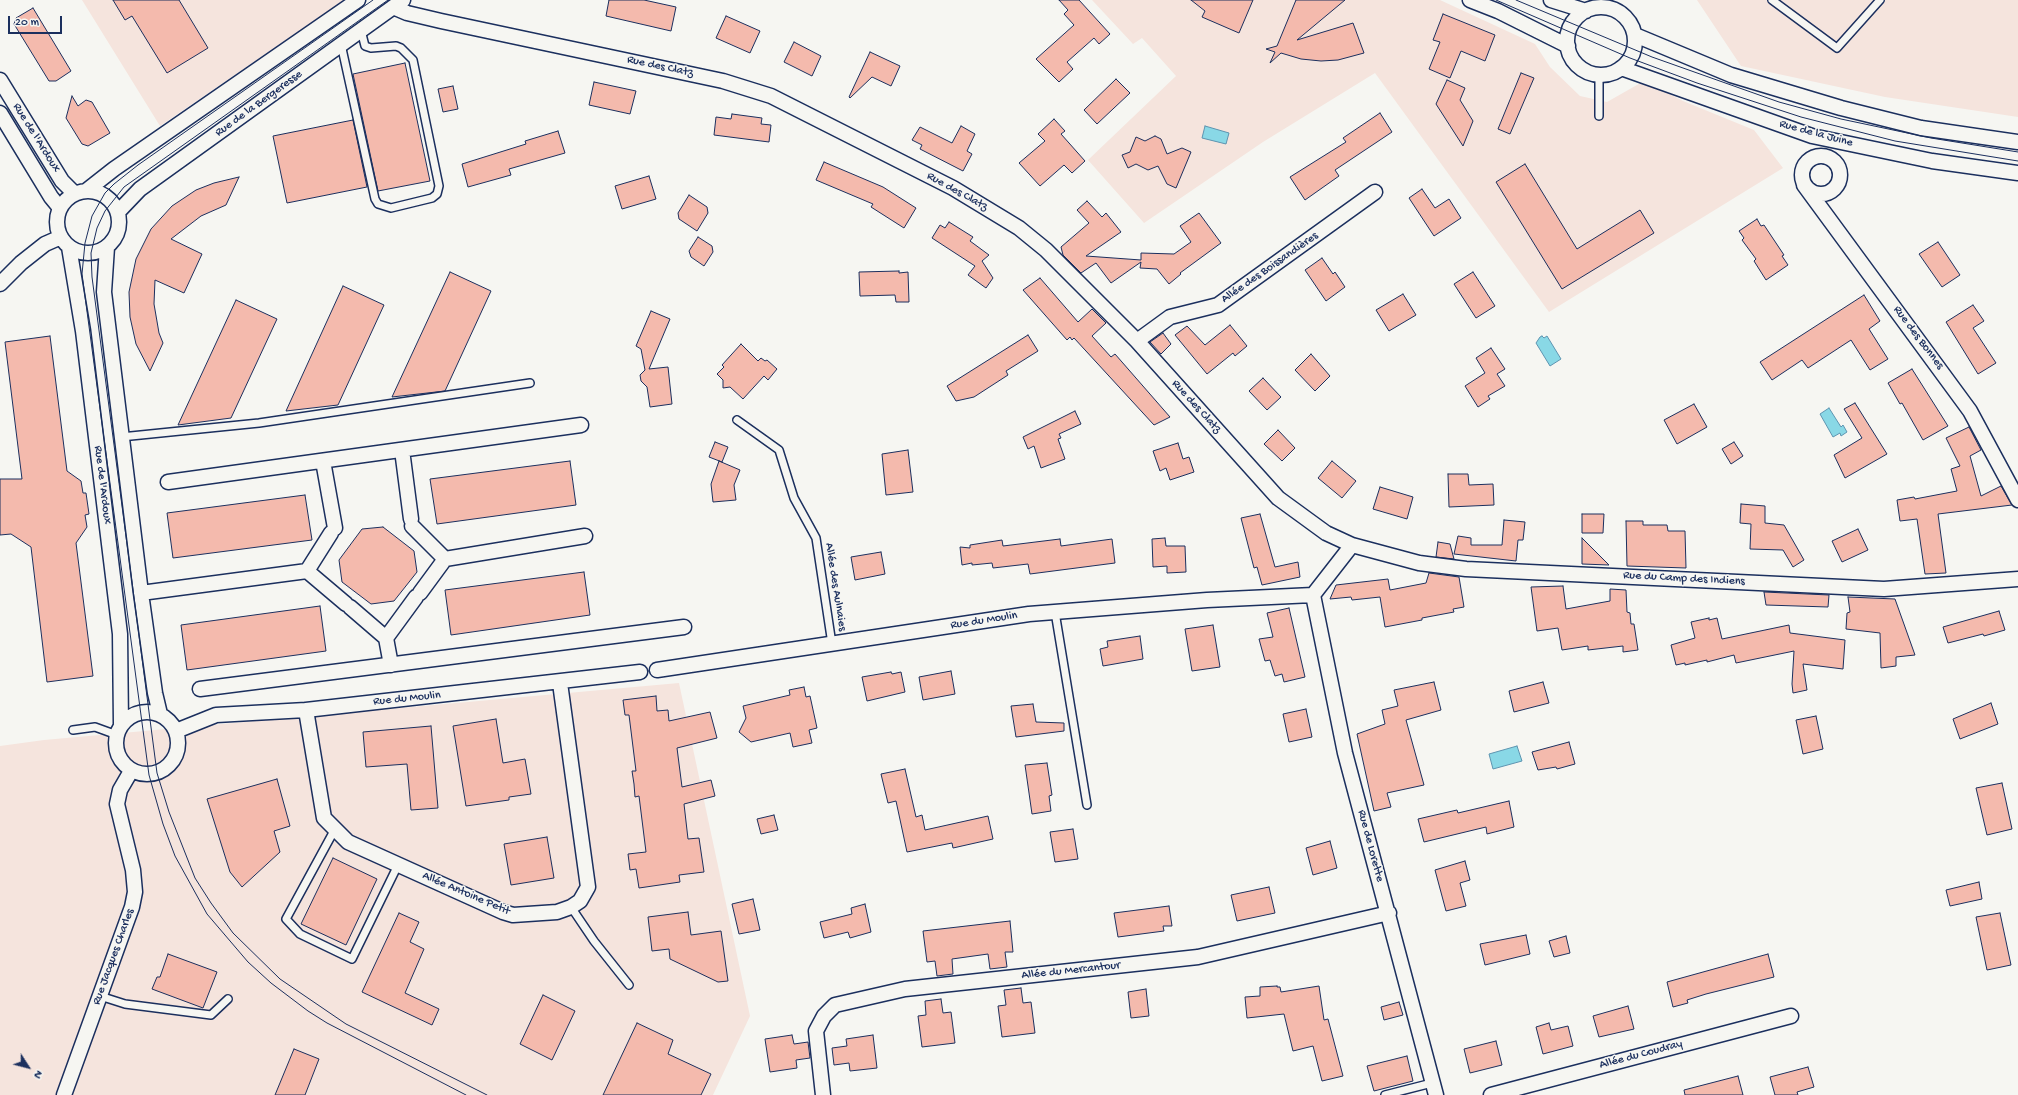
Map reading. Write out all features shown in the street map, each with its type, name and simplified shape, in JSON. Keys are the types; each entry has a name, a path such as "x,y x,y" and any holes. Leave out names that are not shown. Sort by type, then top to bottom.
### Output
{"street":[{"path":"65,242 58,227 57,218 60,208 66,200 114,169 358,0"},
{"path":"1470,0 1498,10 1568,46"},
{"path":"1551,0 1586,11"},
{"name":"Rue de la Bergeresse","path":"118,212 140,189 398,4"},
{"name":"Rue des Clatz","path":"398,4 407,13 723,81 771,96 953,188 1019,228 1046,250 1137,342 1278,498 1326,533 1352,545"},
{"path":"1616,5 1627,20 1635,35 1634,49 1630,58 1621,68 1610,73 1599,75 1588,72 1578,66 1571,57 1567,39 1572,24 1578,16 1586,11 1616,5"},
{"path":"1635,35 1731,76 1841,108 1920,128 2018,142"},
{"name":"Rue de la Juine","path":"1621,68 1812,136 1932,160 2018,173"},
{"name":"Rue de l'Ardoux","path":"0,80 62,181 80,192"},
{"name":"Rue de l'Ardoux","path":"0,113 50,197 60,208"},
{"name":"Rue des Bonnes","path":"1804,185 1966,404 2018,500"},
{"path":"0,284 21,263 45,244 65,242 86,253 97,252 107,247 114,240 120,222 115,205 105,195 93,191 80,192"},
{"name":"Allée des Boissandières","path":"1137,342 1170,317 1218,305 1375,192"},
{"name":"Rue de l'Ardoux","path":"65,242 83,331 120,634 119,730"},
{"name":"Rue de l'Ardoux","path":"107,247 104,292 154,692 160,714"},
{"path":"168,482 581,425"},
{"path":"402,450 411,522 445,559"},
{"path":"307,571 333,530 323,461"},
{"path":"386,638 445,559 585,536"},
{"path":"1313,595 1352,545"},
{"name":"Rue du Camp des Indiens","path":"1352,545 1419,563 1466,569 1884,589 2018,579"},
{"path":"141,593 307,571 386,638 391,665"},
{"name":"Rue du Moulin","path":"657,670 1022,615 1207,600 1313,595"},
{"name":"Rue de Lorette","path":"1313,595 1345,753 1434,1089"},
{"path":"200,689 684,627"},
{"name":"Rue du Moulin","path":"176,731 216,716 306,710 560,683 640,672"},
{"path":"560,683 588,887 580,901 571,907"},
{"name":"Allée Antoine Petit","path":"306,710 324,818 348,842 503,912 513,915 557,912 571,907"},
{"path":"141,712 160,714 172,724 179,741 178,751 173,761 166,768 149,775 131,771 122,762 116,751 119,730 127,719 141,712"},
{"name":"Rue Jacques Charles","path":"64,1095 128,921 135,892 134,870 117,804 120,790 131,771"},
{"name":"Allée du Mercantour","path":"820,1091 816,1031 824,1016 835,1005 905,989 1198,957 1388,913"},
{"name":"Allée du Coudray","path":"1490,1095 1791,1016"}],"lane":[{"path":"1772,0 1836,48 1880,0"},
{"path":"341,44 374,199 378,204 391,208 432,198 437,194 439,186 413,60 401,48 396,46 371,48 365,46 361,30"},
{"path":"1599,75 1599,116"},
{"path":"121,437 259,423 530,383"},
{"name":"Allée des Aulnaies","path":"737,420 779,450 794,498 816,538 832,644"},
{"path":"1055,612 1087,805"},
{"path":"73,730 95,728 119,730"},
{"path":"335,829 286,919 300,934 352,958 398,865"},
{"path":"571,907 594,941 628,985"},
{"path":"100,996 125,1004 211,1015 228,999"},
{"path":"1385,1095 1434,1089"}],"shaded area":[{"path":"82,0 344,0 160,126"},
{"path":"1092,0 1440,0 1535,44 1550,67 1580,96 1607,102 1644,81 1683,101 1754,130 1783,168 1549,312 1375,73 1263,142 1144,223 1088,160 1176,76 1142,38 1133,44"},
{"path":"1697,0 2018,0 2018,117 1885,97 1741,66"},
{"path":"679,683 750,1016 713,1095 0,1095 0,746 44,740"}],"water":[{"path":"1205,126 1229,133 1226,144 1202,138"},
{"path":"1542,336 1544,338 1547,336 1561,359 1550,366 1536,343"},
{"path":"1829,408 1841,427 1843,425 1847,432 1841,436 1840,433 1833,437 1820,414"},
{"path":"1517,746 1522,761 1493,769 1489,754"}],"building":[{"path":"113,0 179,0 208,48 167,73 132,16 125,20"},
{"path":"609,0 644,0 676,7 671,31 606,16"},
{"path":"1059,0 1079,0 1110,34 1099,44 1094,38 1067,62 1073,69 1059,82 1036,59 1074,25 1064,14 1068,10"},
{"path":"1191,0 1253,0 1239,33 1202,17 1205,11"},
{"path":"1296,0 1345,0 1297,40 1353,23 1364,53 1338,60 1321,61 1301,59 1281,53 1270,63 1275,52 1266,49 1277,46"},
{"path":"33,8 71,71 56,81 49,81 14,24 16,18"},
{"path":"1443,14 1495,35 1485,61 1461,51 1450,78 1429,69 1440,42 1433,40"},
{"path":"726,16 760,31 750,53 716,38"},
{"path":"794,42 821,56 812,76 784,62"},
{"path":"870,52 900,66 891,86 872,77 850,98 849,97"},
{"path":"405,63 430,181 378,191 353,74"},
{"path":"1521,73 1534,78 1510,134 1498,129"},
{"path":"1116,79 1130,93 1097,124 1084,110"},
{"path":"1447,80 1465,88 1460,100 1473,121 1463,146 1436,104"},
{"path":"594,82 636,91 630,114 589,105"},
{"path":"453,86 458,109 443,112 438,89"},
{"path":"72,96 78,106 86,100 92,102 110,133 88,146 82,144 66,118"},
{"path":"1380,113 1392,132 1335,170 1339,176 1305,200 1290,177 1346,142 1343,138"},
{"path":"732,114 762,118 761,124 771,125 769,142 714,135 716,117 731,119"},
{"path":"1054,119 1065,131 1061,134 1085,161 1072,173 1064,165 1040,186 1019,163 1045,141 1038,134"},
{"path":"353,120 367,187 287,203 273,136"},
{"path":"961,126 975,134 967,151 972,154 963,171 920,149 922,145 912,140 920,127 952,143"},
{"path":"558,131 565,153 509,169 511,175 468,187 462,164 526,144 525,141"},
{"path":"1155,136 1161,139 1167,154 1182,148 1191,152 1176,188 1167,184 1158,166 1148,170 1136,164 1128,168 1122,155 1130,152 1136,137 1145,141"},
{"path":"824,162 883,187 916,208 904,228 871,207 873,204 816,180"},
{"path":"1525,164 1577,249 1640,210 1654,233 1562,289 1496,182"},
{"path":"649,176 656,199 622,209 615,186"},
{"path":"239,177 226,205 201,216 171,239 202,254 184,293 155,280 154,304 159,333 163,343 150,371 136,344 130,317 129,292 136,259 151,229 172,206 196,190 214,183"},
{"path":"1422,189 1435,208 1449,199 1461,218 1434,236 1409,198"},
{"path":"689,195 707,207 708,213 697,231 679,219 678,213"},
{"path":"1087,201 1102,217 1106,213 1121,232 1086,256 1141,260 1141,253 1174,254 1191,242 1180,226 1199,213 1221,243 1180,273 1181,274 1169,284 1157,269 1140,268 1141,262 1111,283 1096,263 1081,273 1063,255 1061,247 1089,223 1077,210"},
{"path":"1757,219 1761,226 1764,225 1784,255 1782,256 1788,265 1766,280 1754,261 1756,259 1742,240 1744,238 1739,231"},
{"path":"949,222 973,237 970,241 989,255 982,261 993,278 986,288 968,275 975,266 932,238 940,225 945,228"},
{"path":"698,237 712,246 713,252 704,266 691,257 689,251"},
{"path":"1938,242 1960,275 1942,287 1919,254"},
{"path":"1322,258 1333,274 1335,272 1345,287 1326,301 1305,270"},
{"path":"899,271 899,273 908,272 909,302 896,302 895,295 860,296 859,272"},
{"path":"450,272 491,291 445,391 392,397"},
{"path":"1473,272 1495,306 1476,318 1454,284"},
{"path":"1040,278 1078,322 1092,309 1106,323 1092,336 1111,357 1115,354 1170,417 1154,425 1074,338 1072,340 1070,337 1067,340 1023,290"},
{"path":"343,286 384,305 338,405 286,411"},
{"path":"1403,294 1416,315 1389,331 1376,310"},
{"path":"1864,295 1880,321 1869,329 1888,359 1870,370 1851,340 1808,368 1802,360 1772,380 1760,362"},
{"path":"236,300 277,319 231,418 178,425"},
{"path":"1973,305 1984,321 1973,328 1996,363 1978,374 1946,322"},
{"path":"651,311 670,319 649,369 668,367 672,404 650,407 647,387 641,381 640,375 645,370 641,349 636,346"},
{"path":"1230,325 1247,346 1235,356 1233,353 1207,374 1175,335 1187,326 1205,345"},
{"path":"1163,333 1171,344 1161,354 1150,342"},
{"path":"1028,335 1038,351 1006,371 1008,375 974,397 956,401 947,386"},
{"path":"50,336 67,471 81,481 83,493 86,493 89,514 85,515 87,527 76,543 93,676 47,682 31,547 11,534 0,535 0,479 22,479 5,342"},
{"path":"741,344 758,361 761,358 765,361 767,360 777,369 768,380 764,376 743,399 730,387 723,388 723,380 717,374 724,367 722,365"},
{"path":"1491,348 1505,369 1497,374 1505,386 1488,396 1490,399 1478,407 1465,386 1485,373 1476,358"},
{"path":"1311,354 1330,376 1315,391 1295,370"},
{"path":"1912,369 1948,426 1923,440 1902,403 1900,404 1888,383"},
{"path":"1263,378 1281,397 1267,410 1249,391"},
{"path":"1855,403 1887,454 1845,478 1834,455 1862,438 1844,409"},
{"path":"1694,404 1707,427 1677,444 1664,420"},
{"path":"1075,411 1081,424 1059,434 1061,438 1058,439 1065,459 1041,468 1034,446 1028,449 1023,437"},
{"path":"1969,427 1981,450 1970,456 1981,496 2001,486 2012,505 1938,514 1946,573 1925,574 1917,519 1900,521 1897,500 1914,497 1915,499 1957,491 1951,469 1960,466 1946,438"},
{"path":"1278,430 1295,448 1282,461 1264,444"},
{"path":"715,442 728,447 722,462 709,457"},
{"path":"1734,442 1743,456 1731,464 1722,449"},
{"path":"1178,443 1183,459 1189,457 1194,472 1170,480 1166,468 1160,471 1153,451"},
{"path":"908,450 913,492 886,495 882,454"},
{"path":"570,461 576,505 437,524 430,479"},
{"path":"719,461 740,470 734,485 736,500 713,502 711,484"},
{"path":"1332,461 1356,481 1342,498 1318,478"},
{"path":"1448,474 1468,474 1469,485 1493,484 1494,505 1449,507"},
{"path":"1380,487 1413,497 1407,519 1373,509"},
{"path":"305,495 312,540 173,558 167,513"},
{"path":"1741,504 1765,506 1765,523 1784,525 1804,560 1793,567 1783,550 1750,549 1751,524 1740,523"},
{"path":"1260,514 1275,567 1298,562 1300,577 1262,585 1257,567 1254,568 1241,518"},
{"path":"1582,514 1604,514 1603,533 1582,533"},
{"path":"1504,520 1525,522 1523,540 1518,540 1516,561 1454,554 1458,536 1471,538 1471,545 1502,545"},
{"path":"1626,521 1643,521 1643,525 1667,525 1668,531 1685,531 1686,568 1627,566"},
{"path":"383,527 414,551 417,572 394,601 371,604 342,582 339,560 362,529"},
{"path":"1858,529 1868,550 1842,562 1832,541"},
{"path":"1165,538 1166,546 1185,546 1186,572 1167,573 1167,566 1153,567 1152,539"},
{"path":"1582,538 1609,565 1582,564"},
{"path":"1060,539 1061,546 1112,539 1115,563 1030,574 1028,564 993,568 992,563 972,565 972,563 962,565 960,547 970,548 970,545 1002,540 1003,546"},
{"path":"1438,542 1450,544 1454,559 1436,557"},
{"path":"881,552 885,574 855,580 851,557"},
{"path":"584,572 590,615 451,635 445,590"},
{"path":"1429,573 1459,577 1464,607 1453,609 1454,612 1385,627 1380,597 1352,600 1351,597 1330,599 1336,585 1388,579 1390,590 1426,583"},
{"path":"1563,586 1566,609 1610,601 1610,589 1626,590 1627,612 1630,613 1631,624 1634,624 1638,650 1623,652 1623,646 1588,650 1588,646 1562,650 1558,628 1537,631 1531,587"},
{"path":"1764,592 1829,595 1828,607 1766,605"},
{"path":"1848,597 1895,599 1915,655 1896,657 1896,666 1881,668 1880,633 1846,629 1847,613 1850,612"},
{"path":"320,606 326,651 187,670 181,625"},
{"path":"1289,608 1305,677 1284,682 1282,674 1275,676 1270,660 1265,661 1259,639 1273,637 1267,613"},
{"path":"1999,611 2005,630 1948,643 1943,627"},
{"path":"1709,618 1709,620 1717,618 1722,639 1789,625 1790,633 1845,640 1843,669 1803,664 1807,690 1793,693 1792,684 1794,651 1736,663 1734,655 1707,662 1707,660 1685,665 1685,663 1676,665 1671,645 1695,638 1691,622"},
{"path":"1213,625 1220,667 1192,671 1185,629"},
{"path":"1140,636 1143,659 1103,666 1100,649 1108,647 1107,641"},
{"path":"951,671 955,694 923,700 919,677"},
{"path":"891,672 892,674 901,672 905,692 867,701 862,677"},
{"path":"1434,682 1441,710 1406,720 1424,785 1387,793 1391,807 1374,811 1357,734 1385,724 1382,710 1398,706 1394,690"},
{"path":"1543,682 1549,703 1514,712 1509,691"},
{"path":"804,687 806,697 810,696 817,728 809,730 812,743 793,747 790,733 751,742 739,732 746,718 743,706 790,695 789,690"},
{"path":"656,696 657,711 668,710 669,721 710,712 717,738 677,748 682,787 711,780 715,796 684,804 688,839 699,838 704,872 679,875 680,882 639,888 636,869 630,870 628,854 646,852 639,796 635,797 632,771 636,771 629,715 625,715 623,700"},
{"path":"1991,703 1998,724 1960,739 1953,719"},
{"path":"1033,704 1036,722 1064,723 1064,731 1016,737 1011,706"},
{"path":"1306,709 1312,737 1289,742 1283,714"},
{"path":"1816,716 1823,749 1803,754 1796,720"},
{"path":"496,719 503,763 525,759 531,794 509,797 509,800 466,806 453,726"},
{"path":"431,726 438,808 411,810 407,764 366,767 363,732"},
{"path":"1569,742 1575,764 1557,769 1556,767 1538,770 1532,752"},
{"path":"1047,763 1052,795 1049,796 1051,811 1032,814 1025,765"},
{"path":"905,769 916,817 922,815 925,830 988,816 993,839 953,848 952,843 907,852 896,801 888,803 881,774"},
{"path":"277,779 290,826 274,831 280,852 242,887 230,872 207,799"},
{"path":"2002,783 2012,829 1987,835 1976,788"},
{"path":"1509,801 1514,827 1487,834 1486,827 1424,842 1418,819 1457,810 1458,813"},
{"path":"774,815 778,830 761,834 757,819"},
{"path":"1073,829 1078,859 1055,862 1050,832"},
{"path":"547,837 554,878 511,885 504,844"},
{"path":"1330,841 1337,868 1313,875 1306,848"},
{"path":"333,858 377,879 346,945 301,924"},
{"path":"1465,861 1470,880 1460,883 1466,906 1446,911 1435,870"},
{"path":"1979,882 1982,899 1950,906 1946,890"},
{"path":"1269,887 1275,913 1237,921 1231,895"},
{"path":"753,899 760,930 739,934 732,904"},
{"path":"865,904 871,932 850,938 848,932 824,938 820,922 852,914 851,908"},
{"path":"1169,906 1172,926 1163,926 1164,931 1118,937 1114,913"},
{"path":"688,912 691,935 721,931 728,981 718,982 670,959 669,949 652,951 648,917"},
{"path":"399,913 419,922 410,942 424,949 405,993 439,1009 432,1025 362,992"},
{"path":"2000,913 2011,965 1987,970 1976,917"},
{"path":"1010,921 1013,952 1005,952 1007,967 990,969 988,954 952,959 953,974 937,976 935,961 927,962 923,931"},
{"path":"1526,935 1530,954 1485,965 1480,944"},
{"path":"1566,936 1570,953 1554,957 1549,941"},
{"path":"168,954 217,972 203,1008 152,989 157,977 160,977"},
{"path":"1768,954 1774,977 1706,994 1687,1000 1688,1003 1673,1007 1667,982"},
{"path":"1319,986 1324,1020 1328,1019 1343,1076 1322,1081 1313,1046 1293,1051 1284,1014 1247,1018 1245,997 1260,996 1260,987 1280,987 1281,992"},
{"path":"1021,988 1023,1003 1031,1002 1035,1033 1002,1037 998,1006 1006,1005 1004,990"},
{"path":"1146,989 1149,1016 1131,1018 1128,992"},
{"path":"543,995 575,1011 552,1060 520,1044"},
{"path":"941,999 943,1013 951,1012 955,1043 922,1047 918,1016 926,1015 925,1001"},
{"path":"1399,1002 1403,1015 1384,1020 1381,1007"},
{"path":"1628,1006 1634,1029 1599,1037 1593,1016"},
{"path":"637,1023 673,1040 668,1054 711,1074 701,1095 603,1095"},
{"path":"1549,1023 1551,1030 1568,1026 1573,1046 1543,1054 1536,1027"},
{"path":"792,1035 794,1044 808,1042 810,1058 796,1060 797,1068 770,1072 765,1039"},
{"path":"873,1035 877,1068 850,1071 849,1063 834,1065 832,1048 847,1046 846,1039"},
{"path":"1496,1041 1502,1065 1470,1073 1464,1049"},
{"path":"294,1049 319,1059 305,1095 275,1095"},
{"path":"1407,1056 1413,1081 1374,1091 1367,1066"},
{"path":"1808,1067 1814,1087 1797,1092 1798,1095 1775,1095 1770,1077"},
{"path":"1738,1076 1743,1095 1685,1095 1684,1090"}],"tram line":[{"path":"373,0 138,165 114,184 105,193 92,216 85,243 82,274 149,775 163,824 175,856 207,914 248,962 271,983 308,1011 327,1023 466,1095"},
{"path":"388,0 124,187 105,211 97,228 91,253 92,277 157,773 169,812 195,878 233,933 280,979 346,1024 487,1095"},
{"path":"1496,0 1630,58 1697,83 1801,117 1895,141 2018,161"},
{"path":"1516,0 1652,57 1779,102 1841,119 1931,138 2018,152"}]}
